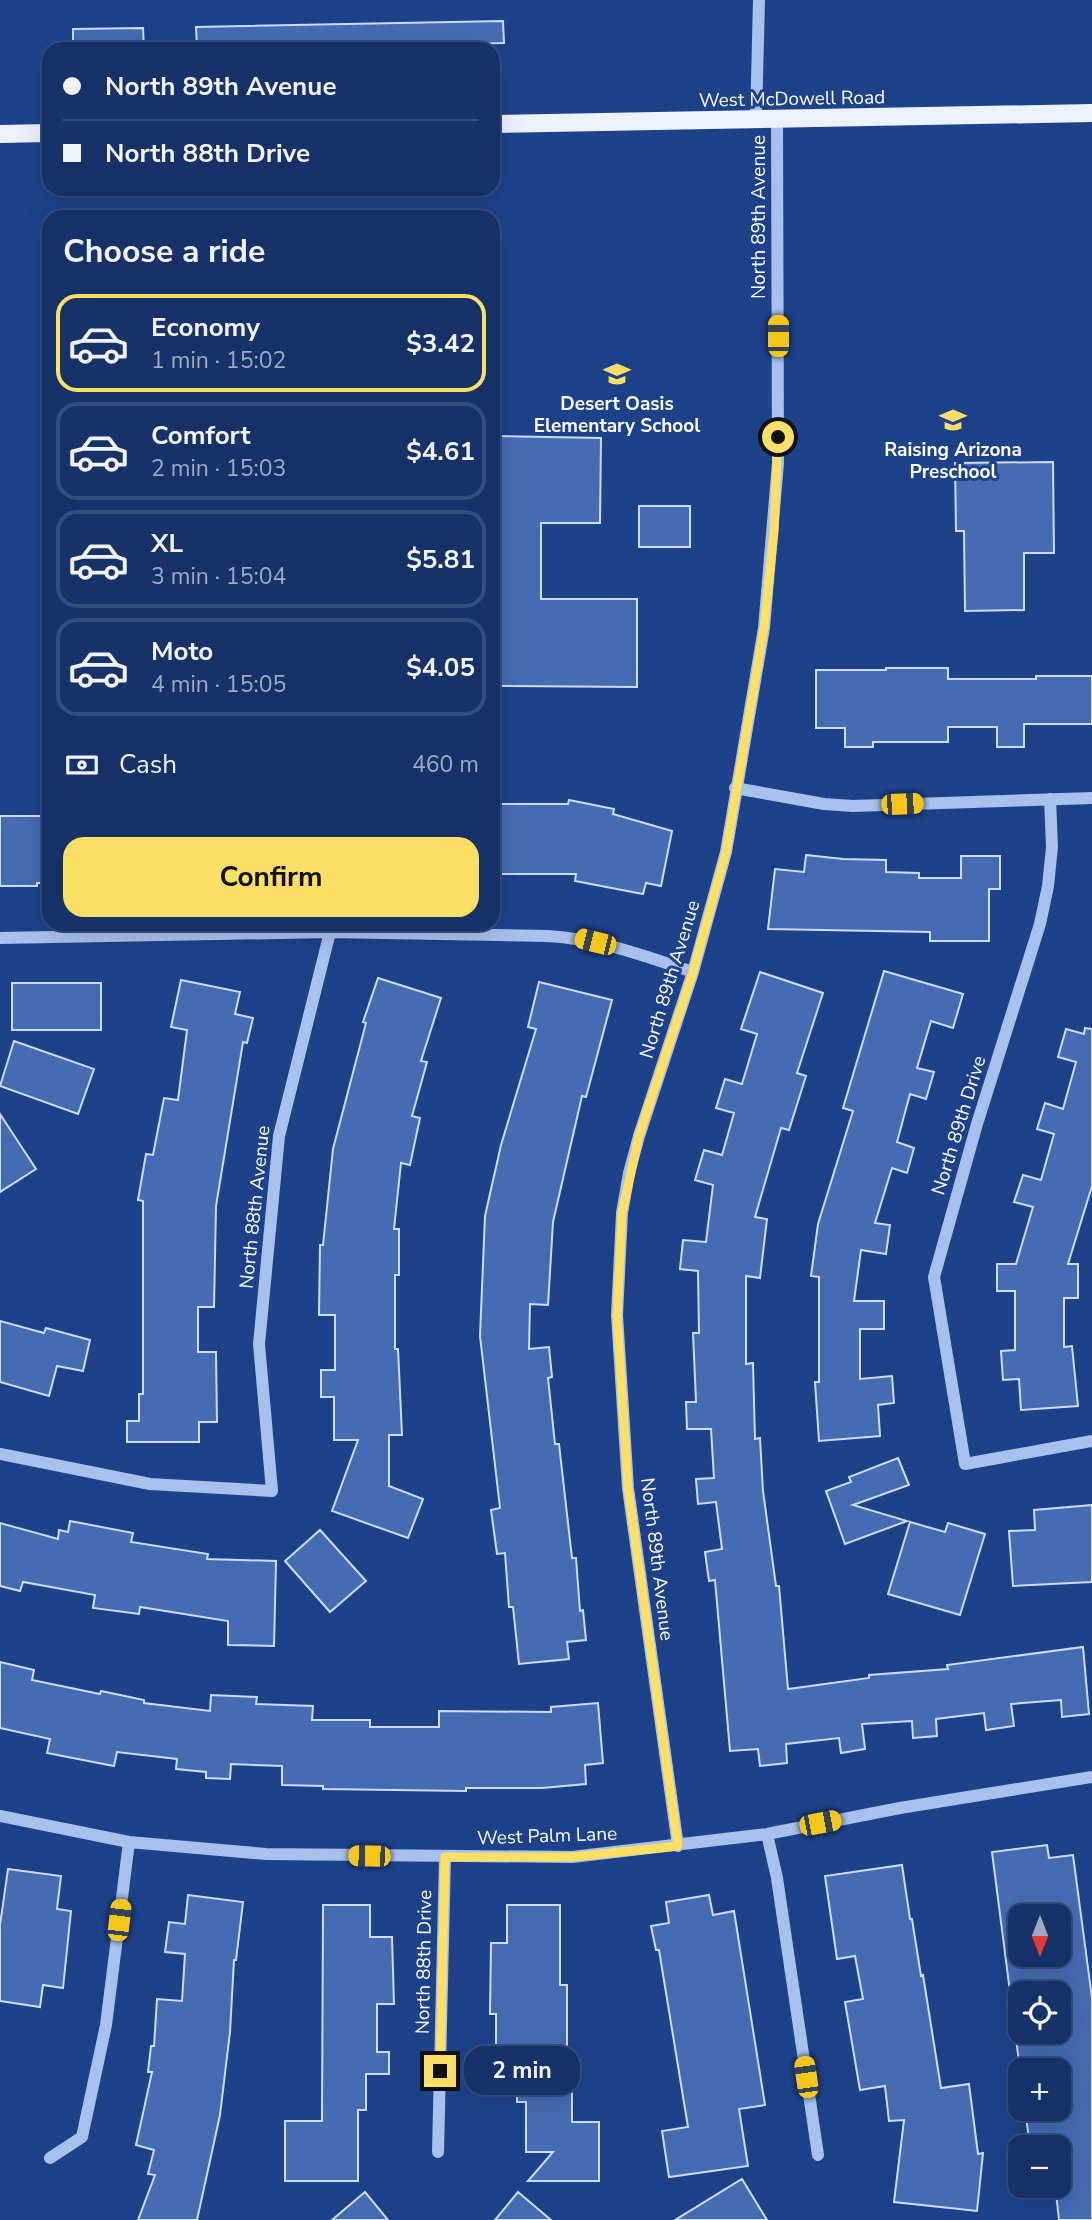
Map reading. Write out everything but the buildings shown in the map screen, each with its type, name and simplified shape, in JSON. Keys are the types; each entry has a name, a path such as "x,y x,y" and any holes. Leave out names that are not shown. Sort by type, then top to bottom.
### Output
{"main road":[{"name":"West McDowell Road","path":"500,124 1092,113"},
{"path":"0,134 42,133"}],"street":[{"path":"757,119 759,0"},
{"name":"North 89th Avenue","path":"678,1846 628,1488 617,1315 622,1213 629,1173 693,972 726,852 764,628 778,463 778,118"},
{"path":"735,788 824,804 853,806 1092,798"},
{"name":"North 89th Drive","path":"1050,799 1052,847 1040,924 977,1124 934,1277 965,1464 1092,1441"},
{"path":"0,938 330,932 580,938 693,972"},
{"name":"North 88th Avenue","path":"0,1454 150,1484 272,1491 259,1344 279,1136 330,932"},
{"name":"West Palm Lane","path":"0,1816 129,1842 266,1854 572,1857 767,1834 900,1808 1092,1777"},
{"path":"767,1834 777,1878 818,2155"},
{"path":"50,2158 82,2137 106,2025 129,1842"},
{"name":"North 88th Drive","path":"438,2152 445,1857"}],"place":[{"name":"Desert Oasis Elementary School","path":"617,374"},
{"name":"Raising Arizona Preschool","path":"953,420"}],"route":[{"path":"440,2071 445,1857 572,1857 678,1846 628,1488 617,1315 622,1213 639,1136 693,972 726,852 764,628 774,531 778,437"}]}
